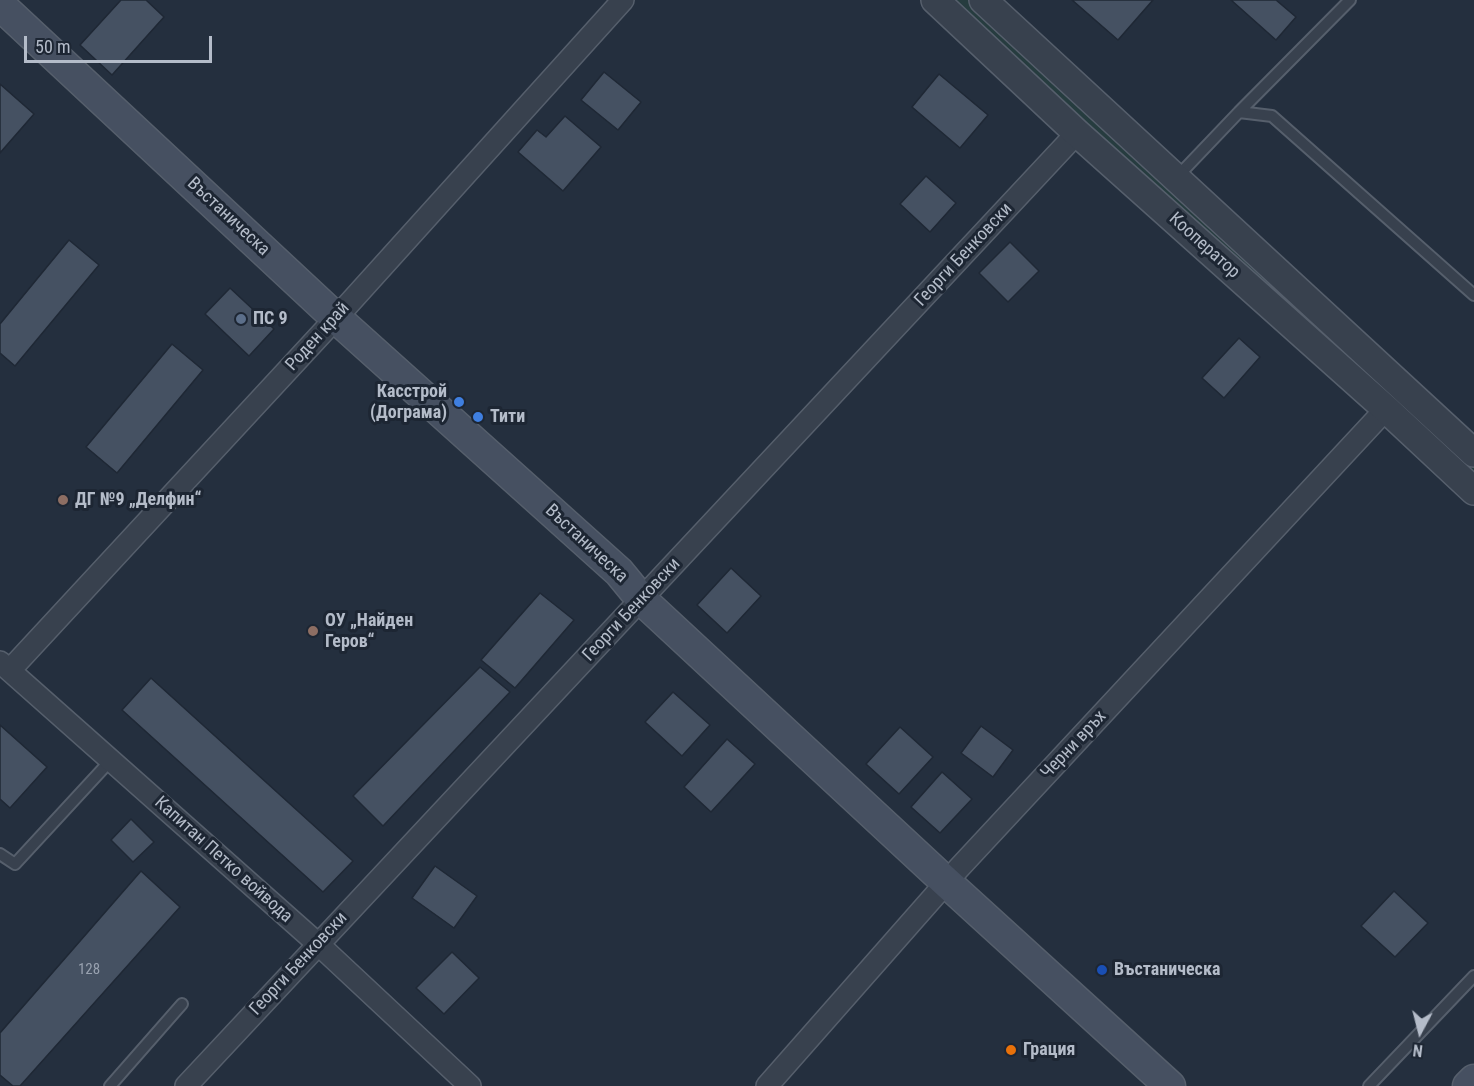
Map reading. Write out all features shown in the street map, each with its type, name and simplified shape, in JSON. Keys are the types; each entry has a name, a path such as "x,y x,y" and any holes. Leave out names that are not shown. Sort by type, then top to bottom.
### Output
{"main road":[{"name":"Въстаническа","path":"7,10 336,318 619,572 642,600 1170,1086"},
{"path":"1468,1086 1474,1080"}],"street":[{"name":"Роден край","path":"5,666 336,318 623,0"},
{"name":"Кооператор","path":"935,0 1077,133 1474,490"},
{"name":"Кооператор","path":"983,0 1474,453"},
{"name":"Георги Бенковски","path":"186,1086 1077,133"},
{"name":"Черни връх","path":"767,1086 946,882 1386,409"},
{"name":"Капитан Петко войвода","path":"5,666 318,944 470,1086"}],"lane":[{"path":"1176,178 1350,0"},
{"path":"1239,112 1272,116 1474,294"},
{"path":"0,854 15,864 111,760"},
{"path":"1369,1086 1474,976"},
{"path":"110,1086 182,1004"}],"green space":[{"path":"953,0 968,0 1474,468 1474,480 1256,277"}],"building":[{"path":"121,0 146,0 164,17 112,75 80,45"},
{"path":"1072,0 1153,0 1118,40"},
{"path":"1231,0 1276,0 1296,17 1276,40"},
{"path":"604,72 641,102 618,130 581,100"},
{"path":"939,74 988,115 960,148 912,107"},
{"path":"0,84 34,114 0,153"},
{"path":"565,116 601,147 563,191 518,152 537,130 546,137"},
{"path":"926,176 956,203 930,232 900,204"},
{"path":"69,240 99,265 15,366 0,353 0,324"},
{"path":"1010,242 1039,271 1008,302 979,273"},
{"path":"230,288 274,329 249,356 205,314"},
{"path":"1239,338 1260,357 1224,398 1202,378"},
{"path":"172,344 203,370 117,473 86,447"},
{"path":"731,568 761,596 727,633 697,605"},
{"path":"540,593 574,620 515,688 481,660"},
{"path":"480,667 510,692 383,826 353,796"},
{"path":"151,678 353,861 323,892 122,710"},
{"path":"673,692 710,725 682,756 645,722"},
{"path":"0,725 47,767 10,808 0,799"},
{"path":"981,726 1013,750 993,777 961,753"},
{"path":"900,727 933,757 899,794 866,764"},
{"path":"727,739 755,764 711,812 684,787"},
{"path":"942,772 972,799 940,833 911,807"},
{"path":"131,819 154,842 133,862 111,840"},
{"path":"435,866 477,896 454,928 412,898"},
{"path":"141,871 180,907 20,1086 13,1086 0,1075 0,1033"},
{"path":"1394,891 1428,923 1395,957 1361,926"},
{"path":"452,952 479,978 444,1014 416,988"}],"place":[{"name":"ПС 9","path":"241,319"},
{"name":"Касстрой (Дограма)","path":"459,402"},
{"name":"Тити","path":"478,417"},
{"name":"ДГ №9 „Делфин“","path":"63,500"},
{"name":"ОУ „Найден Геров“","path":"313,631"},
{"name":"Въстаническа","path":"1102,970"},
{"name":"Грация","path":"1011,1050"}]}
